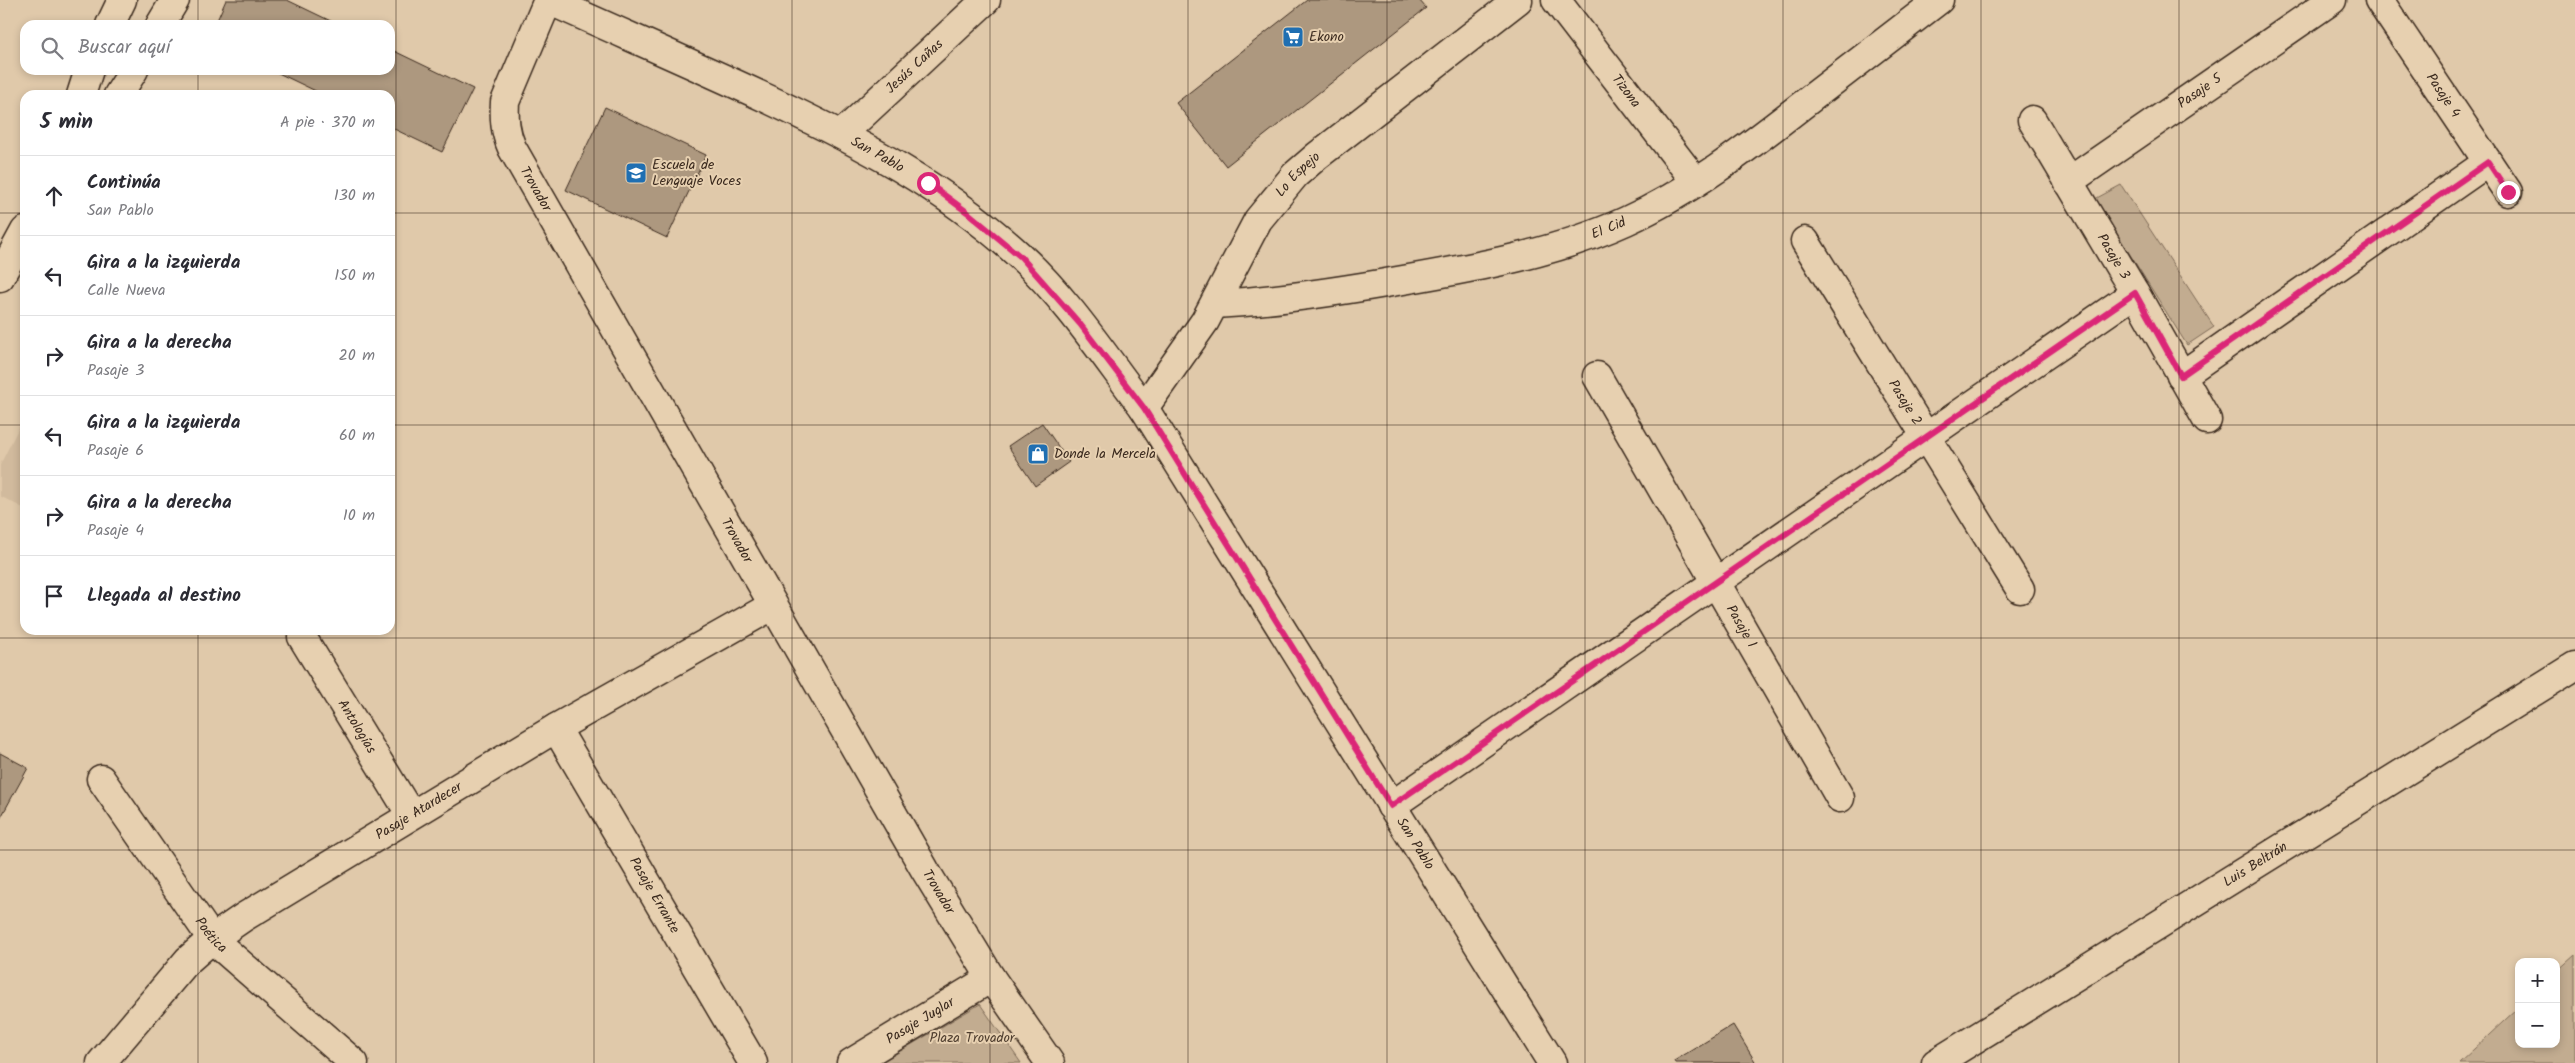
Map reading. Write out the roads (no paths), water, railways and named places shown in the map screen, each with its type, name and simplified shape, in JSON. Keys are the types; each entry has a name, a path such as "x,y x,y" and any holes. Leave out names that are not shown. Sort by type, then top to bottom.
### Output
{"street":[{"path":"112,20 122,0"},
{"path":"163,20 175,0"},
{"name":"San Pablo","path":"548,0 842,134 928,183 967,212 1021,257 1080,324 1144,408 1552,1063"},
{"name":"Trovador","path":"548,0 505,102 506,134 772,606 920,862 991,978 1050,1063"},
{"name":"Jesús Cañas","path":"842,134 986,0"},
{"name":"Lo Espejo","path":"1144,408 1191,344 1215,304 1258,220 1295,175 1316,156 1518,0"},
{"name":"Tizona","path":"1556,0 1696,182"},
{"name":"El Cid","path":"1215,304 1248,302 1376,285 1514,258 1600,232 1643,212 1696,182 1751,145 1939,0"},
{"name":"Pasaje 5","path":"2068,182 2332,0"},
{"name":"Pasaje 4","path":"2379,0 2508,192"},
{"path":"83,90 87,75"},
{"path":"121,90 131,75"},
{"name":"Pasaje 3","path":"2032,120 2135,293 2207,420"},
{"path":"2181,376 2488,162"},
{"path":"0,277 20,239"},
{"name":"Pasaje 2","path":"1805,241 2020,589"},
{"path":"1391,806 2135,293"},
{"name":"Pasaje 1","path":"1597,376 1840,798"},
{"name":"Pasaje Atardecer","path":"101,1063 188,960 212,939 244,917 556,728 772,606"},
{"name":"Antologías","path":"302,637 411,815"},
{"name":"Luis Beltrán","path":"1936,1063 2575,666"},
{"name":"Pasaje Errante","path":"556,728 753,1063"},
{"name":"Poética","path":"102,779 212,939 354,1063"},
{"name":"Pasaje Juglar","path":"850,1063 991,978"}],"place":[{"name":"Ekono","path":"1293,37"},
{"name":"Escuela de Lenguaje Voces","path":"636,173"},
{"name":"Donde la Mercela","path":"1038,454"}],"park label":[{"name":"Plaza Trovador","path":"972,1038"}]}
